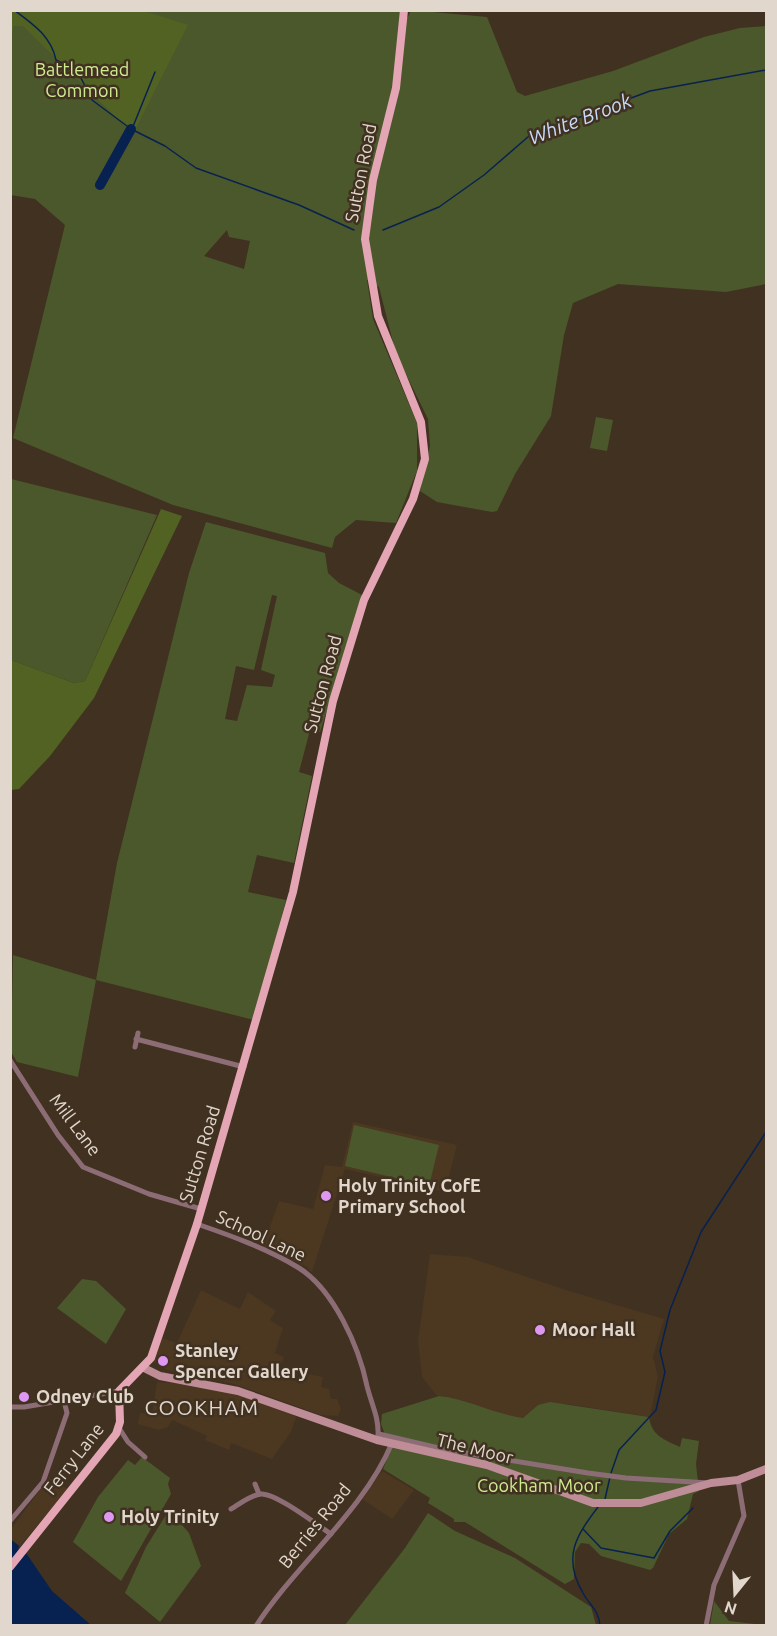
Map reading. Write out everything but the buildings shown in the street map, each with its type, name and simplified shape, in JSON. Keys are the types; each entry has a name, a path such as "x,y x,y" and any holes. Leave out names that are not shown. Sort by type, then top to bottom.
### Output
{"main road":[{"name":"Sutton Road","path":"144,1368 151,1358 197,1224 244,1067 292,892 333,701 364,600 412,499 425,459 421,422 378,316 365,239 373,180 396,88 405,10"},
{"path":"119,1391 144,1368"},
{"name":"The Moor","path":"144,1368 160,1376 238,1391 392,1443 487,1465 593,1503 613,1505 641,1503 711,1483 738,1480 766,1469"},
{"name":"Ferry Lane","path":"10,1567 119,1428 119,1391"}],"street":[{"path":"135,1047 137,1036 244,1067"},
{"name":"Mill Lane","path":"10,1060 58,1135 83,1167 149,1194 201,1209"},
{"name":"School Lane","path":"197,1224 264,1250 300,1269 320,1287 331,1301 358,1349 377,1414 378,1437"},
{"path":"10,1407 64,1401 119,1391"},
{"name":"Ferry Lane","path":"10,1521 43,1482 67,1413 64,1401"},
{"path":"119,1428 128,1442 145,1457"},
{"path":"378,1437 626,1478 711,1483"},
{"name":"Berries Road","path":"256,1626 331,1534 386,1457 392,1443"},
{"path":"706,1626 714,1586 744,1516 738,1480"},
{"path":"255,1484 259,1494"},
{"path":"231,1509 259,1494 274,1498 331,1534"}],"shaded area":[{"name":"Holy Trinity CofE Primary School","path":"353,1122 457,1145 445,1192 345,1169 312,1272 307,1267 263,1246 279,1201 313,1209 325,1165 342,1167"},
{"name":"Moor Hall","path":"430,1254 468,1257 566,1290 664,1319 653,1357 658,1377 650,1417 567,1404 540,1404 523,1418 507,1416 464,1401 436,1395 422,1377 418,1341"},
{"path":"201,1290 240,1309 248,1292 276,1311 270,1320 283,1328 275,1353 284,1357 277,1377 302,1382 304,1376 309,1374 323,1377 321,1387 329,1389 331,1399 337,1399 341,1409 338,1416 321,1415 237,1385 192,1373 182,1374 167,1370 154,1362 162,1338 177,1343"},
{"path":"157,1382 194,1384 237,1395 295,1415 296,1418 291,1432 272,1459 231,1443 229,1450 205,1440 207,1436 172,1420 168,1427 159,1430 138,1424 140,1413 152,1414"},
{"path":"382,1471 414,1490 392,1519 362,1499"},
{"path":"49,1478 68,1489 20,1546 11,1539 11,1529"}],"green space":[{"name":"Battlemead Common","path":"11,10 144,11 188,25 133,134 23,26 14,26 11,35"},
{"name":"Battlemead Common","path":"402,10 402,17 408,17 411,10 487,17 517,92 525,96 613,71 704,37 740,28 766,26 766,284 726,292 618,284 573,303 564,335 551,416 515,474 497,511 492,512 437,502 420,491 430,446 428,419 396,354 379,287 367,280 373,319 417,423 417,471 396,523 356,520 335,537 332,548 173,505 13,438 65,225 35,199 11,195 10,11","holes":["227,230 229,237 250,241 244,269 204,256"]},
{"path":"596,417 613,420 607,451 590,448"},
{"path":"11,479 157,515 85,681 74,683 11,660"},
{"path":"161,509 182,516 94,698 50,756 19,789 11,790 11,660 74,683 85,681"},
{"path":"206,522 325,553 328,573 339,583 364,596 320,732 310,730 299,772 312,776 294,863 257,855 248,892 286,900 254,1020 96,980 117,863 189,573","holes":["272,595 277,596 261,670 275,675 272,687 247,685 237,721 225,719 236,666 254,670"]},
{"path":"13,955 96,980 78,1077 17,1062 11,1052"},
{"path":"354,1125 439,1145 429,1186 345,1166"},
{"path":"82,1279 96,1281 126,1309 106,1344 57,1308"},
{"name":"Cookham Moor","path":"439,1396 523,1418 538,1405 550,1402 649,1417 656,1433 668,1442 680,1447 682,1438 699,1441 696,1464 699,1491 693,1494 687,1519 669,1534 650,1570 601,1556 589,1544 581,1543 575,1552 574,1579 565,1584 465,1522 454,1522 454,1519 428,1503 430,1498 383,1469 391,1450 381,1424 382,1414"},
{"path":"142,1457 170,1478 168,1484 171,1494 121,1581 73,1542 98,1497 128,1460 135,1465"},
{"path":"169,1510 189,1533 201,1566 160,1622 125,1593 146,1547"},
{"path":"428,1513 455,1531 515,1558 591,1607 596,1625 345,1625 405,1548"},
{"path":"714,1601 729,1621 764,1625 710,1625"}],"water":[{"path":"10,1539 19,1546 18,1549 26,1553 52,1591 91,1625 11,1625"}],"waterway":[{"name":"White Brook","path":"14,10 46,37 56,60 77,70 92,100 131,129 165,146 196,168 299,205 354,230"},
{"name":"White Brook","path":"383,230 439,207 484,175 529,136 650,91 766,70"},
{"path":"132,129 155,72"},
{"path":"100,185 131,129"},
{"path":"611,1473 619,1450 656,1410 665,1372 660,1351 670,1310 701,1232 766,1132"},
{"path":"605,1499 610,1477"},
{"path":"598,1507 578,1537 574,1547 573,1568 577,1580 596,1612 600,1626"},
{"path":"583,1529 601,1548 654,1558 670,1531 693,1508"}],"place":[{"name":"Holy Trinity CofE Primary School","path":"326,1196"},
{"name":"Moor Hall","path":"540,1330"},
{"name":"Stanley Spencer Gallery","path":"163,1361"},
{"name":"Odney Club","path":"24,1397"},
{"name":"Holy Trinity","path":"109,1517"}],"district":[{"name":"COOKHAM","path":"202,1408"}]}
